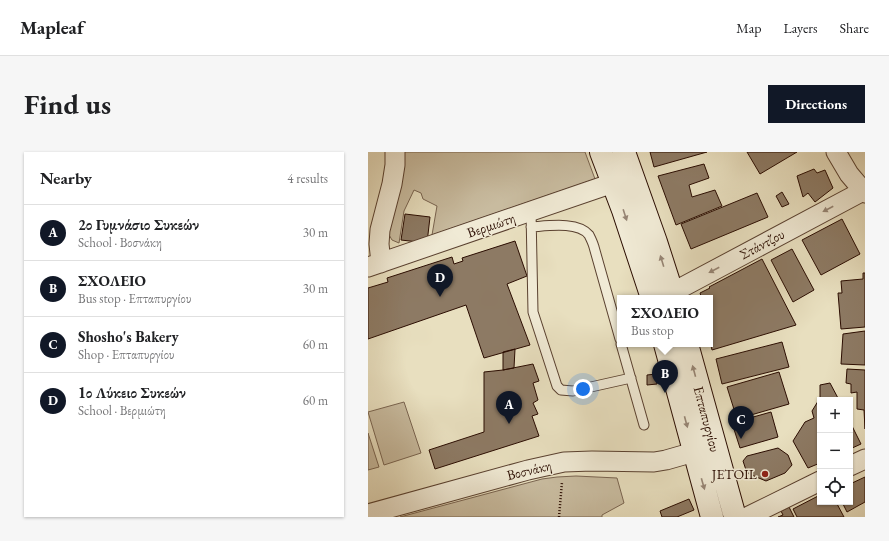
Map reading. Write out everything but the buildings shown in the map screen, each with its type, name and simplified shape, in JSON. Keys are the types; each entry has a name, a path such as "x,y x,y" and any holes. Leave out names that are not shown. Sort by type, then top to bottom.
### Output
{"main road":[{"path":"601,152 614,183 651,295"},
{"path":"624,152 650,223 669,295"},
{"name":"Επταπυργίου","path":"666,347 712,517"},
{"name":"Επταπυργίου","path":"688,347 735,517"}],"street":[{"path":"375,265 380,230 392,184 395,165 395,152"},
{"path":"836,152 849,174 864,192"},
{"name":"Βερμιώτη","path":"375,265 531,219 614,183"},
{"name":"Στάντζου","path":"671,295 864,192"},
{"name":"Βοσνάκη","path":"368,514 528,470 564,462 654,462 694,452"},
{"path":"853,465 865,459"},
{"path":"747,517 817,482"}],"lane":[{"path":"617,328 594,247 588,234 576,227 531,219 534,312 557,386 561,390 573,391 631,378"},
{"path":"623,347 644,425"}],"path":[{"path":"559,517 564,462"}],"shaded area":[{"path":"401,152 585,152 595,179 432,235 437,206 423,199 421,193 414,190 404,211 399,243 392,240 388,233"},
{"path":"404,402 421,453 384,465 368,412"},
{"path":"368,433 379,467 368,470"},
{"path":"576,476 617,478 624,503 602,515 602,517 400,517 542,479"}],"place":[{"name":"1ο Λύκειο Συκεών","path":"440,297"},
{"name":"ΣΧΟΛΕΙΟ","path":"665,393"},
{"name":"2ο Γυμνάσιο Συκεών","path":"509,424"},
{"name":"Shosho's Bakery","path":"741,439"},
{"name":"JETOIL","path":"765,474"}]}
